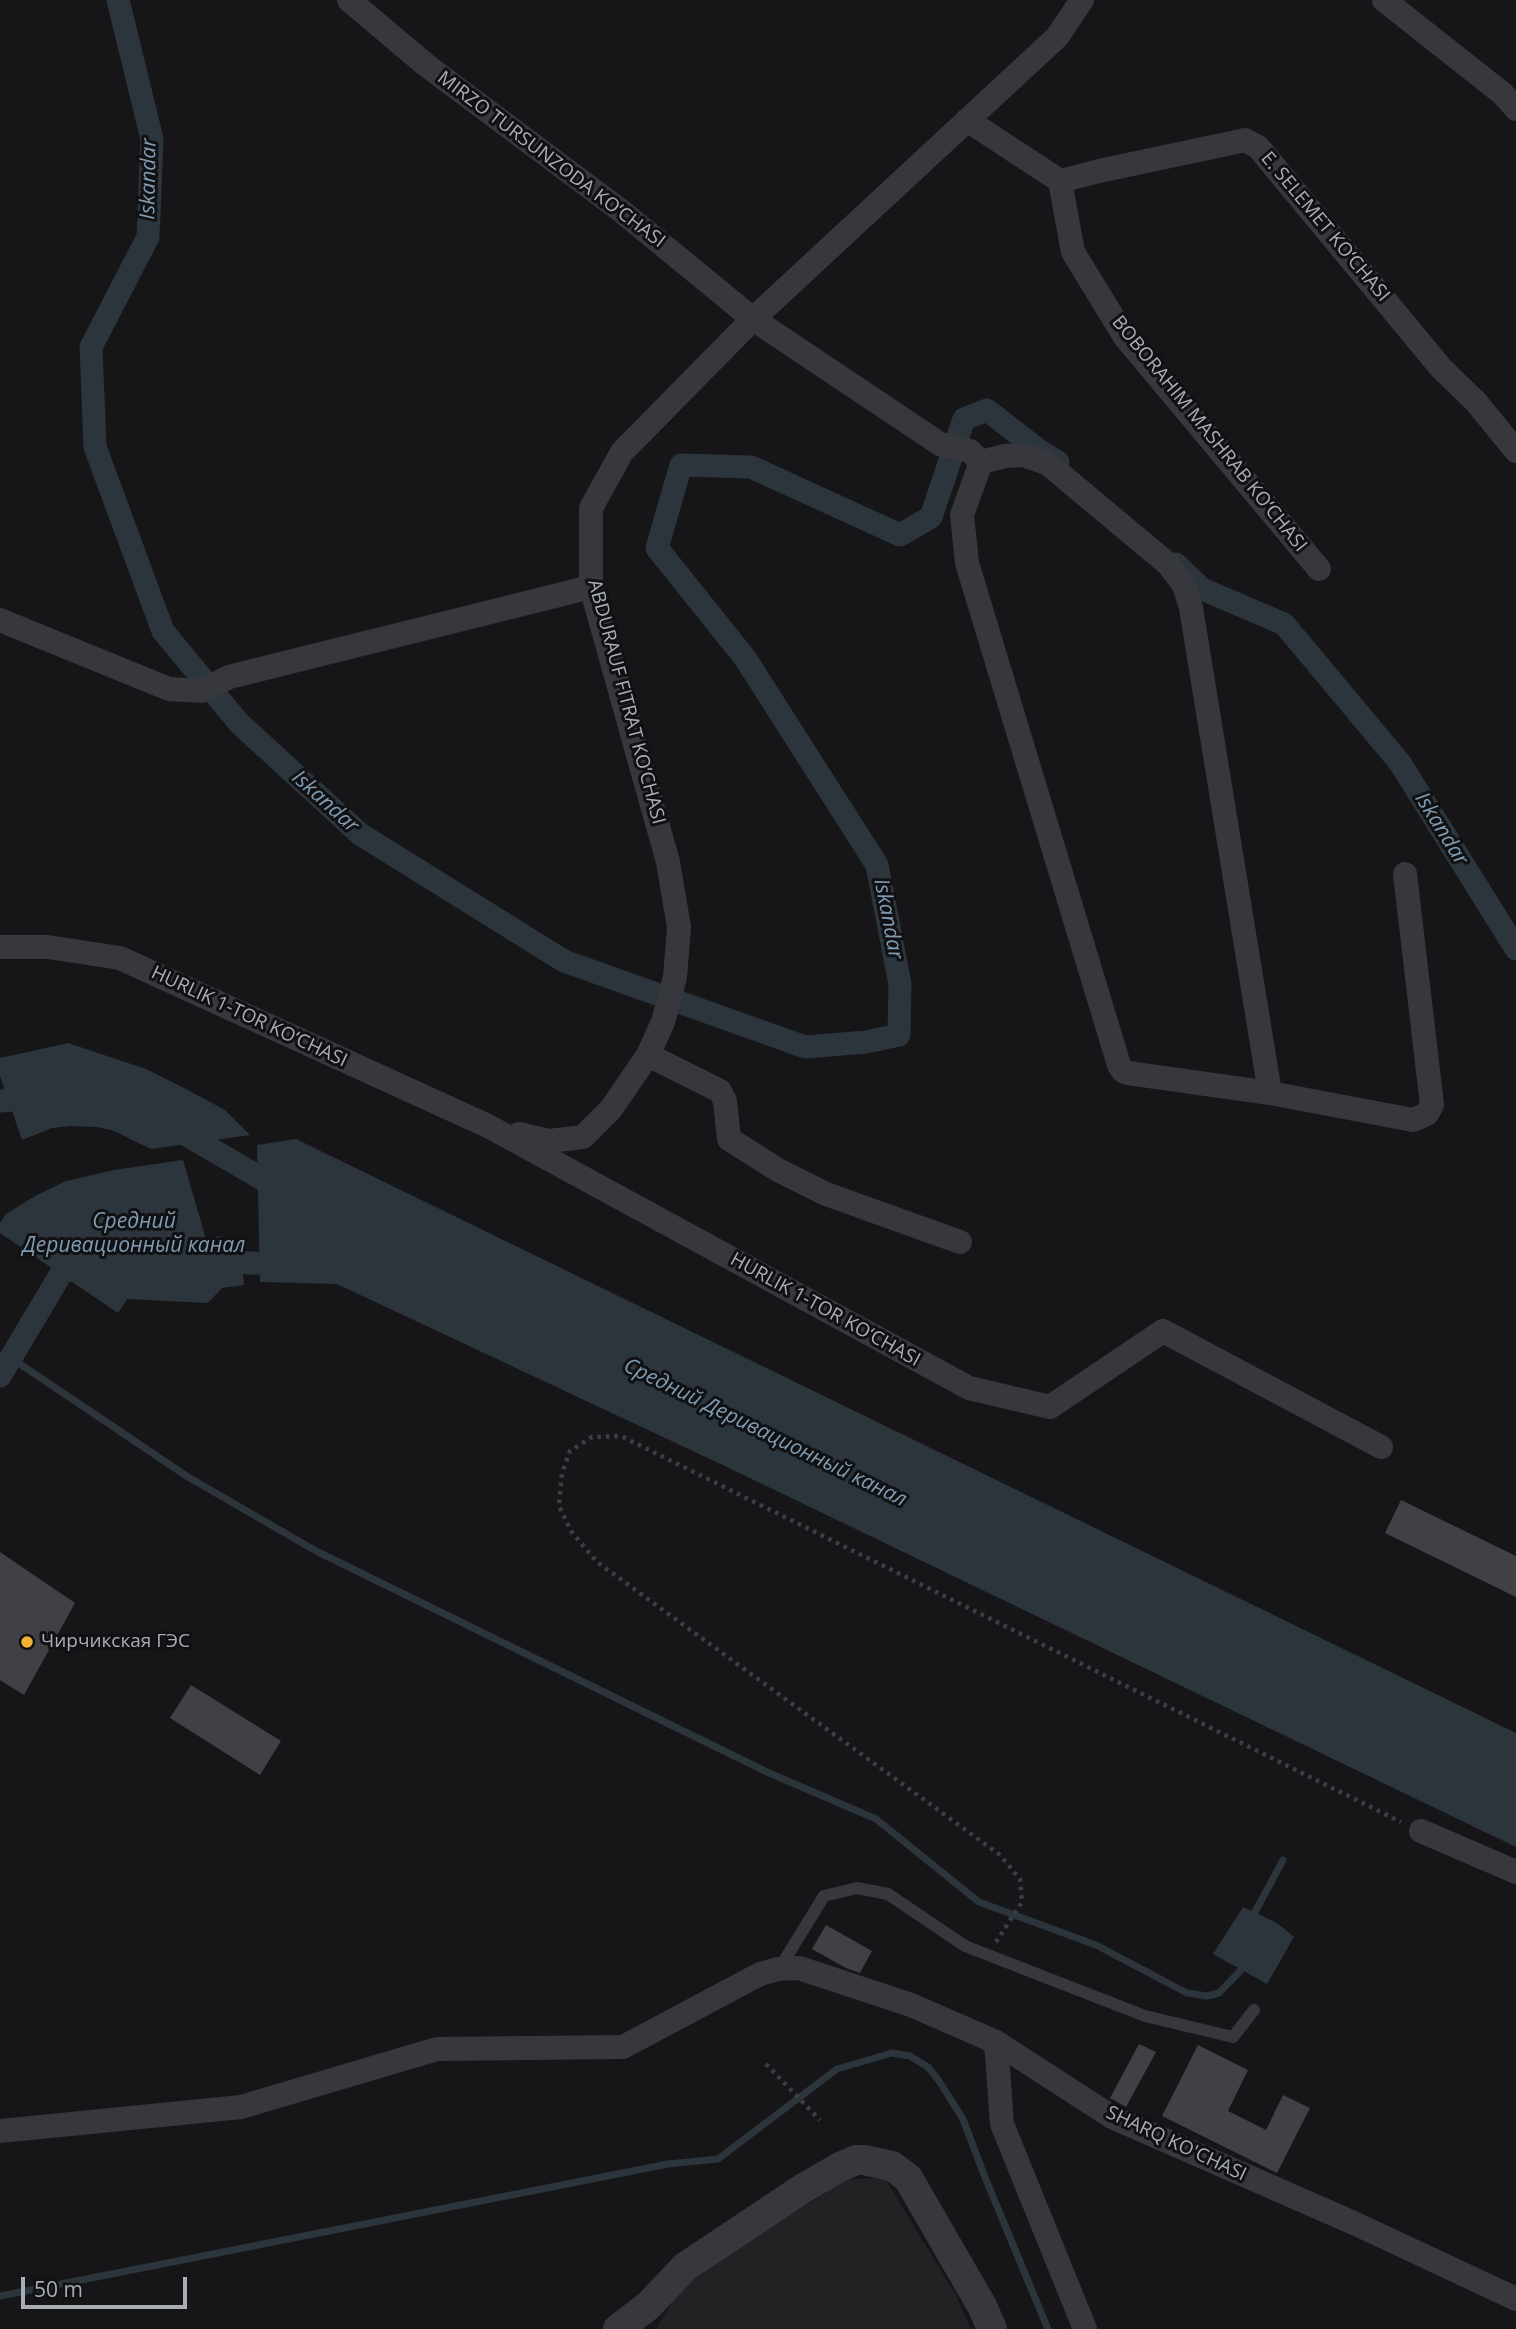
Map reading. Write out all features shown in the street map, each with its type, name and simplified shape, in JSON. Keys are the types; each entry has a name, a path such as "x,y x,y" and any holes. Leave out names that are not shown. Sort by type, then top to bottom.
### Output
{"street":[{"name":"MIRZO TURSUNZODA KO‘CHASI","path":"349,0 426,65 620,210 753,319 940,444 976,456"},
{"name":"ABDURAUF FITRAT KO‘CHASI","path":"663,1022 676,977 679,928 668,862 591,587 592,508 622,452 753,319 1058,37 1082,0"},
{"path":"1384,0 1503,94 1516,109"},
{"path":"967,120 1060,181"},
{"name":"E. SELEMET KO‘CHASI","path":"1060,181 1245,140 1258,147 1441,368 1476,402 1516,451"},
{"name":"BOBORAHIM MASHRAB KO‘CHASI","path":"1060,181 1073,252 1125,337 1319,569"},
{"path":"1270,1093 1191,608 1184,585 1168,564 1047,463 1023,455 976,456 962,515 967,563 1119,1065 1128,1073 1270,1093 1413,1120 1427,1114 1432,1105 1405,874"},
{"path":"0,620 169,689 202,691 229,677 591,587"},
{"name":"HURLIK 1-TOR KO‘CHASI","path":"0,947 48,947 120,958 488,1126 970,1388 1050,1407 1163,1331 1381,1447"},
{"name":"HURLIK 1-TOR KO‘CHASI","path":"488,1126 549,1141 583,1137 611,1109 648,1055 663,1022"},
{"path":"648,1055 720,1091 725,1101 729,1139 778,1171 826,1194 960,1242"},
{"path":"1421,1831 1516,1872"},
{"name":"SHARQ KO'CHASI","path":"769,1972 799,1968 911,2005 996,2042 1112,2117 1356,2224 1516,2299"},
{"path":"0,2131 241,2107 437,2049 624,2047 769,1972"},
{"path":"996,2042 1002,2124 1085,2329"},
{"path":"618,2329 648,2306 685,2267 802,2189 840,2167 864,2160 892,2166 908,2178 982,2306 992,2329"}],"lane":[{"path":"769,1972 824,1896 856,1888 888,1894 965,1946 1145,2016 1233,2037 1254,2010"}],"path":[{"path":"1001,1935 1022,1902 1020,1879 1000,1855 597,1562 571,1531 559,1506 562,1473 570,1451 592,1437 621,1436 1421,1831"},
{"path":"766,2064 820,2120"}],"shaded area":[{"path":"884,2177 956,2295 971,2329 656,2329 680,2289 785,2218 847,2180"}],"water":[{"path":"68,1043 146,1069 186,1089 225,1110 250,1135 151,1149 114,1131 70,1126 52,1128 22,1140 0,1076 0,1058"},
{"name":"Средний Деривационный канал","path":"296,1139 1516,1733 1516,1847 729,1468 337,1284 260,1282 257,1145"},
{"name":"Средний Деривационный канал","path":"183,1160 206,1239 221,1236 241,1253 244,1285 222,1288 208,1303 127,1299 118,1313 0,1233 0,1223 6,1214 66,1181 114,1170"},
{"path":"1243,1907 1277,1923 1294,1937 1267,1984 1213,1954"}],"building":[{"path":"1401,1500 1516,1556 1516,1597 1385,1533"},
{"name":"Чирчикская ГЭС","path":"0,1552 75,1603 24,1695 0,1680"},
{"path":"191,1685 281,1741 260,1775 170,1718"},
{"path":"826,1925 872,1951 860,1973 812,1949"},
{"path":"1139,2044 1156,2052 1126,2107 1110,2098"},
{"path":"1198,2045 1248,2070 1228,2111 1266,2130 1283,2095 1310,2108 1277,2173 1162,2116"}],"waterway":[{"name":"Iskandar","path":"118,0 152,139 148,237 91,347 95,447 163,631 239,723 360,834 564,961 805,1047 866,1042 899,1035 900,984 877,865 745,658 657,548 681,465 751,467 900,535 931,517 964,419 987,410 1058,462"},
{"name":"Iskandar","path":"1176,564 1202,589 1284,624 1400,763 1516,949"},
{"name":"Средний Деривационный канал","path":"0,1101 40,1098"},
{"name":"Средний Деривационный канал","path":"173,1127 283,1191"},
{"path":"213,1262 290,1264"},
{"path":"0,1376 62,1272 89,1267"},
{"path":"11,1358 188,1477 316,1551 767,1772 876,1819 979,1902 1096,1945 1187,1993 1207,1996 1219,1993 1241,1970 1243,1961"},
{"path":"1253,1922 1255,1912 1283,1860"},
{"path":"0,2296 668,2164 718,2159 837,2069 892,2053 910,2056 928,2067 963,2119 1048,2329"}],"place":[{"name":"Чирчикская ГЭС","path":"27,1642"}]}
